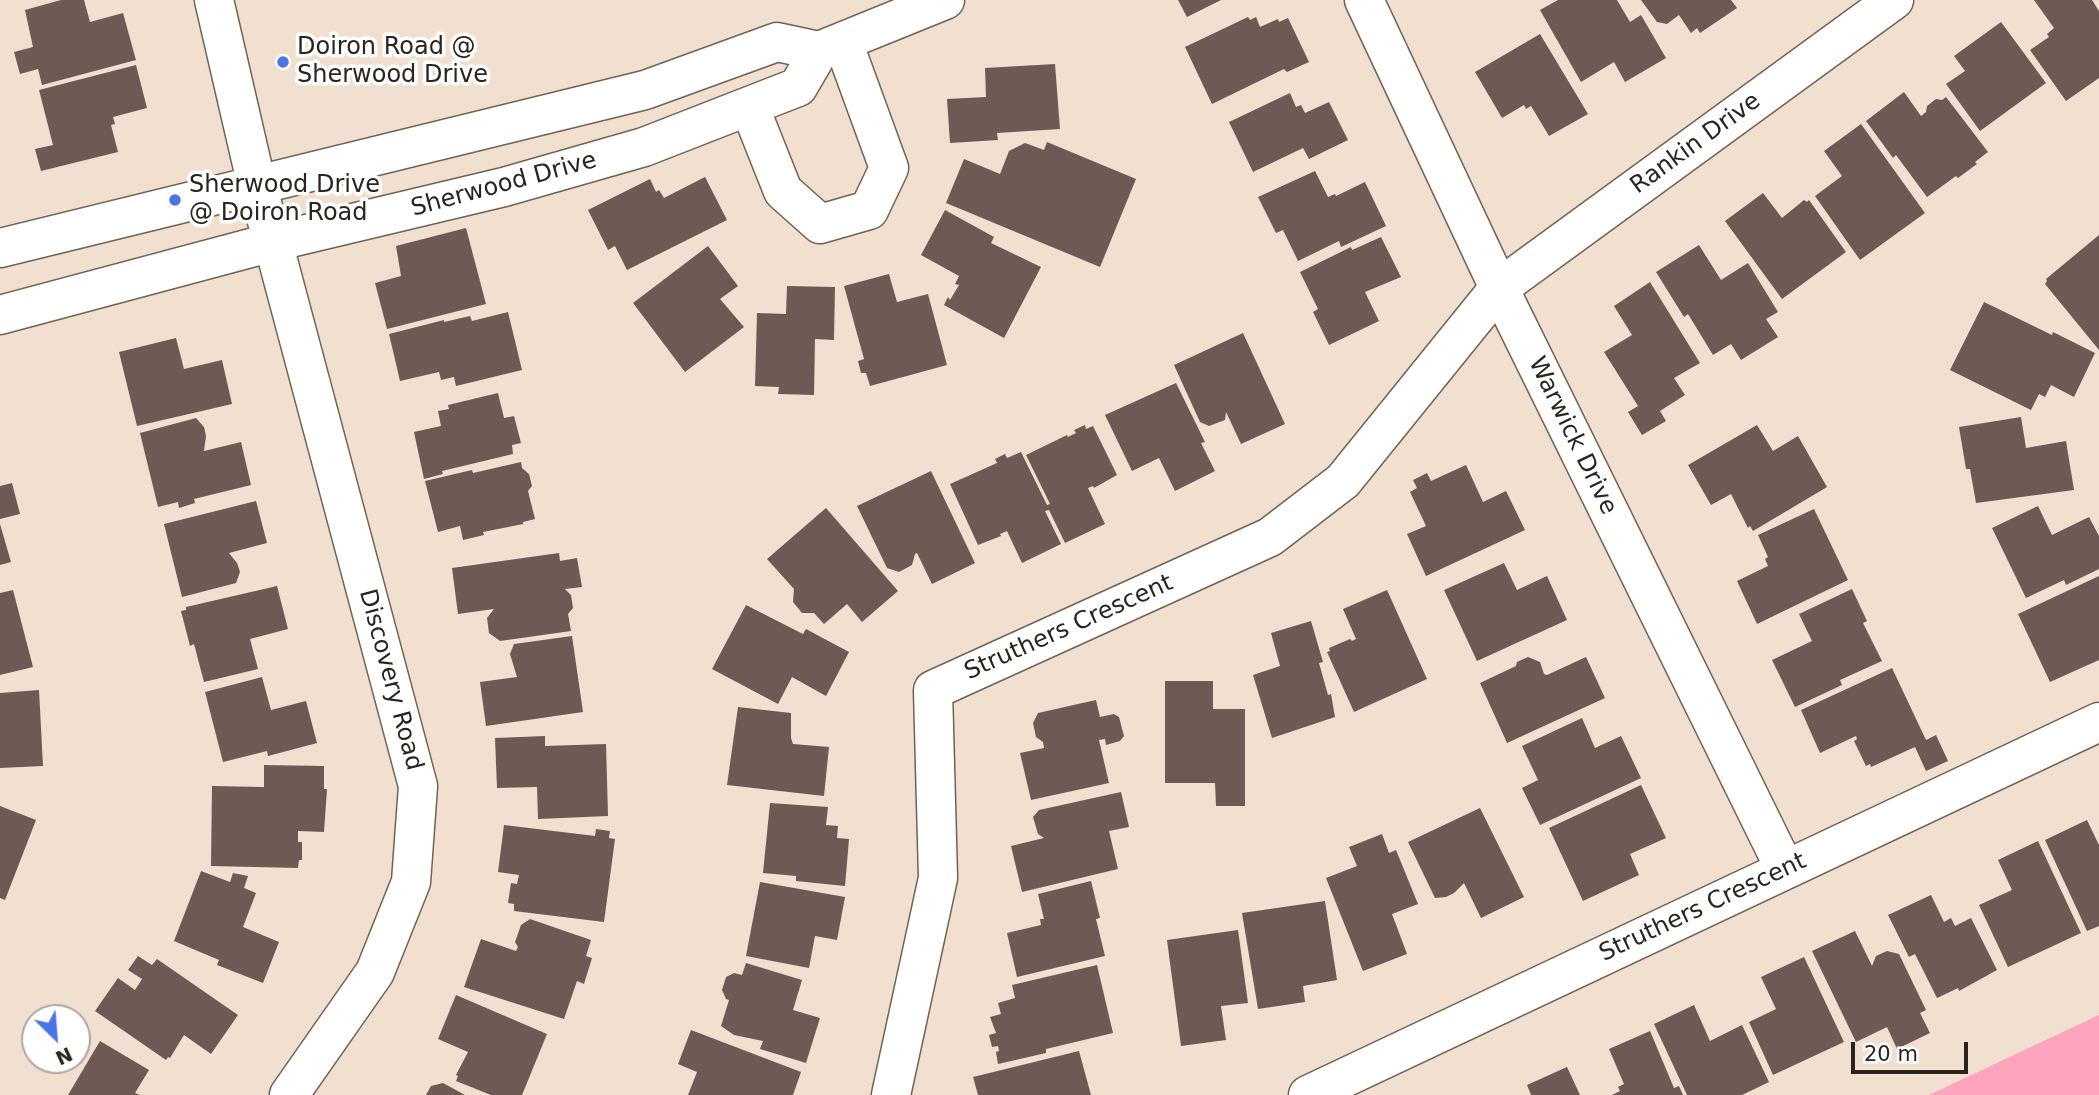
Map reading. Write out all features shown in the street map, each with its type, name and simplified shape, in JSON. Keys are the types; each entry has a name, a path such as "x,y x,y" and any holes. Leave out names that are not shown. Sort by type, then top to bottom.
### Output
{"street":[{"name":"Discovery Road","path":"214,0 257,186 418,786 411,882 375,972 289,1095"},
{"path":"0,248 645,90 777,42 831,47 944,0"},
{"name":"Warwick Drive","path":"1364,0 1499,288 1786,869"},
{"name":"Rankin Drive","path":"1499,288 1894,0"},
{"path":"750,108 783,191 820,224 869,210 889,168 831,47"},
{"name":"Sherwood Drive","path":"0,315 273,242 504,187 644,147 750,108 798,87 831,47"},
{"name":"Struthers Crescent","path":"891,1095 939,878 933,690 1270,537 1343,481 1499,288"},
{"name":"Struthers Crescent","path":"1308,1095 2099,722"}],"shaded area":[{"path":"2099,1015 2099,1095 1929,1095"}],"building":[{"path":"61,0 84,0 90,22 123,13 136,60 42,85 38,69 20,74 14,52 33,47 25,10"},
{"path":"1178,0 1221,0 1187,17"},
{"path":"1558,0 1617,0 1630,22 1641,15 1666,58 1625,82 1614,62 1581,82 1540,10"},
{"path":"1641,0 1731,0 1737,8 1700,33 1697,28 1691,33 1679,15 1667,24 1657,22"},
{"path":"2034,0 2092,0 2099,11 2099,78 2066,101 2030,50 2049,37 2047,34 2054,28"},
{"path":"1248,17 1250,20 1256,17 1260,27 1278,19 1279,22 1288,18 1309,62 1287,72 1284,69 1212,104 1185,47"},
{"path":"2001,22 2046,83 1980,131 1946,84 1965,71 1954,56"},
{"path":"1540,34 1588,114 1549,136 1531,106 1526,109 1524,105 1502,118 1475,72"},
{"path":"1055,64 1060,129 997,133 998,140 950,143 947,99 986,97 985,68"},
{"path":"136,65 147,108 113,117 115,124 111,125 118,152 41,171 35,149 53,145 39,90"},
{"path":"1904,92 1921,116 1926,112 1927,106 1936,99 1942,100 1946,97 1988,152 1975,162 1977,164 1927,197 1896,155 1893,158 1866,121"},
{"path":"1290,93 1296,107 1301,105 1305,113 1329,102 1348,140 1309,159 1303,148 1253,172 1229,122"},
{"path":"1861,124 1925,213 1860,260 1815,196 1842,176 1824,151"},
{"path":"1047,142 1136,179 1100,267 946,203 964,159 1000,174 1009,151 1025,143 1044,150"},
{"path":"1315,171 1328,197 1365,182 1386,226 1341,247 1339,241 1298,261 1283,230 1276,233 1258,197"},
{"path":"705,177 727,220 627,270 615,246 608,250 588,210 650,179 656,192 659,190 664,198"},
{"path":"1763,193 1782,218 1804,200 1809,200 1846,252 1782,299 1725,221"},
{"path":"945,210 994,237 991,243 1041,267 1004,338 944,305 959,285 955,284 959,276 921,255"},
{"path":"466,228 486,304 387,329 375,283 401,276 396,246"},
{"path":"2099,235 2099,350 2045,284 2046,279"},
{"path":"1381,237 1401,277 1365,292 1379,321 1329,345 1313,312 1318,309 1300,272 1351,247 1352,250"},
{"path":"1699,245 1721,280 1748,263 1778,312 1766,319 1778,337 1741,360 1731,344 1713,355 1688,314 1684,317 1656,272"},
{"path":"708,246 738,286 720,299 744,327 685,372 633,303"},
{"path":"889,274 897,302 928,294 947,365 870,386 866,373 861,373 858,361 864,359 844,286"},
{"path":"1650,282 1700,363 1674,378 1685,395 1660,411 1666,421 1642,435 1628,412 1638,406 1604,352 1632,335 1614,306"},
{"path":"787,286 835,287 834,340 815,339 814,395 778,394 779,387 755,386 757,313 786,314"},
{"path":"1984,302 2095,353 2074,397 2051,385 2045,397 2039,394 2031,410 1950,370"},
{"path":"508,312 522,370 456,386 454,377 441,380 439,372 400,381 389,334 444,320 470,316 472,321"},
{"path":"1243,333 1285,424 1241,444 1226,412 1225,420 1209,426 1200,422 1174,365"},
{"path":"176,338 184,369 222,360 232,404 137,426 119,352"},
{"path":"1176,383 1205,442 1201,443 1215,471 1175,491 1159,458 1132,471 1105,415"},
{"path":"498,393 504,418 514,416 521,443 512,445 513,454 442,471 443,474 424,479 414,432 441,426 438,411 449,409 448,405"},
{"path":"2021,417 2026,448 2066,441 2074,490 1976,503 1970,469 1966,469 1959,427"},
{"path":"196,418 204,427 204,451 241,442 251,485 194,499 195,503 179,508 178,502 158,507 140,433"},
{"path":"1085,425 1086,429 1093,426 1117,475 1094,488 1088,488 1105,524 1065,543 1049,510 1045,511 1061,544 1022,563 1007,531 978,545 950,484 997,463 995,459 1005,454 1007,458 1021,452 1047,505 1050,504 1026,455 1076,433 1074,430"},
{"path":"1757,425 1773,451 1798,436 1827,487 1753,531 1750,526 1748,528 1731,494 1711,505 1688,465"},
{"path":"521,462 522,468 529,474 532,486 528,491 535,519 463,540 460,526 438,532 425,481"},
{"path":"1466,465 1483,502 1506,491 1525,530 1426,576 1407,534 1426,526 1410,492 1417,488 1413,480 1427,473 1431,481"},
{"path":"931,471 975,563 932,584 917,553 912,565 899,572 887,568 857,506"},
{"path":"12,483 20,514 0,519 0,486"},
{"path":"256,501 267,543 229,553 240,572 236,583 182,597 164,524"},
{"path":"2038,506 2052,535 2089,517 2099,536 2099,569 2066,585 2064,580 2026,598 1992,528"},
{"path":"826,508 898,591 862,622 847,604 824,624 814,613 802,613 793,602 794,589 767,559"},
{"path":"1814,509 1848,580 1757,624 1737,581 1768,566 1765,559 1768,557 1758,535"},
{"path":"0,524 11,562 0,565"},
{"path":"559,553 560,561 577,558 582,587 565,589 571,595 573,608 568,614 571,631 500,641 489,633 487,618 494,609 458,614 452,568"},
{"path":"1504,563 1517,590 1547,576 1567,620 1477,661 1444,590"},
{"path":"2099,576 2099,660 2050,682 2018,614"},
{"path":"277,586 288,629 250,639 258,669 204,682 194,644 190,646 181,611 186,610 186,607"},
{"path":"1852,589 1867,621 1863,623 1882,661 1840,680 1842,685 1795,707 1772,660 1812,641 1799,614"},
{"path":"13,590 33,667 0,675 0,593"},
{"path":"1387,590 1427,679 1354,712 1327,652 1330,651 1329,648 1356,639 1343,609"},
{"path":"746,605 803,634 806,629 849,652 826,696 792,677 778,704 712,669"},
{"path":"1311,621 1323,662 1319,663 1328,695 1331,694 1335,717 1272,738 1253,675 1280,666 1271,633"},
{"path":"572,636 583,712 486,726 480,682 517,677 510,654 514,644"},
{"path":"1528,657 1540,662 1544,674 1547,675 1586,657 1605,698 1507,743 1480,683 1516,666 1517,662"},
{"path":"1892,668 1926,740 1936,735 1948,761 1926,771 1915,747 1871,767 1870,764 1866,766 1854,741 1856,736 1820,753 1801,710"},
{"path":"262,677 271,710 306,701 317,743 268,756 267,751 223,762 205,692"},
{"path":"1165,681 1213,681 1213,709 1245,709 1245,806 1216,806 1215,783 1165,783"},
{"path":"39,690 43,766 0,768 0,693"},
{"path":"1096,700 1100,717 1114,714 1119,717 1124,736 1120,741 1106,745 1105,739 1099,740 1109,783 1031,800 1020,753 1044,748 1043,742 1036,737 1033,723 1038,713"},
{"path":"738,707 791,713 793,744 829,747 824,796 727,785"},
{"path":"1582,718 1595,748 1621,736 1641,778 1540,825 1522,788 1538,780 1522,746"},
{"path":"545,736 545,746 606,744 608,816 538,819 537,787 497,788 495,738"},
{"path":"264,765 324,766 324,789 327,789 324,832 298,831 298,842 302,842 302,860 299,860 298,868 211,866 212,786 264,787"},
{"path":"1641,785 1666,838 1630,854 1639,875 1583,901 1549,828"},
{"path":"1121,792 1129,827 1109,831 1118,869 1022,892 1011,846 1044,838 1038,834 1033,817 1039,810"},
{"path":"770,803 828,807 826,825 838,826 837,838 849,839 845,886 796,881 796,876 763,873"},
{"path":"0,806 36,820 5,900 0,898"},
{"path":"1480,808 1524,897 1481,918 1464,883 1454,893 1435,898 1408,842"},
{"path":"2087,820 2099,845 2099,926 2087,931 2045,840"},
{"path":"504,825 595,836 596,829 610,831 609,838 615,839 604,922 514,911 514,904 508,903 511,883 517,884 519,875 498,872"},
{"path":"1382,834 1389,853 1396,850 1418,904 1392,914 1407,954 1363,971 1326,878 1357,866 1349,847"},
{"path":"2038,841 2081,933 2008,967 1979,905 2012,890 1998,860"},
{"path":"201,871 230,882 233,873 248,876 244,888 256,893 243,927 279,942 263,983 217,965 219,960 174,941"},
{"path":"1091,881 1105,956 1017,977 1007,933 1041,925 1040,919 1044,919 1038,894"},
{"path":"760,882 845,897 837,940 815,936 809,968 746,956"},
{"path":"1931,895 1944,922 1951,918 1955,926 1971,918 1997,970 1959,991 1958,988 1937,998 1915,954 1909,957 1888,915"},
{"path":"1325,901 1337,980 1303,986 1305,1002 1258,1009 1242,913"},
{"path":"530,919 591,940 586,956 592,958 584,984 577,981 564,1019 464,987 481,939 516,951 518,947 515,942 521,925"},
{"path":"1238,930 1248,1003 1221,1006 1226,1040 1181,1046 1167,940"},
{"path":"1855,931 1872,966 1876,956 1887,951 1899,954 1926,1010 1920,1013 1930,1033 1897,1049 1887,1027 1856,1042 1812,951"},
{"path":"138,956 152,965 157,959 238,1015 211,1054 184,1035 166,1060 95,1011 118,978 135,990 142,979 128,970"},
{"path":"1804,957 1844,1042 1773,1075 1749,1022 1776,1009 1761,977"},
{"path":"746,963 802,980 793,1010 820,1018 806,1063 760,1049 763,1041 734,1035 721,1026 729,1000 722,990 726,977 734,973 742,975"},
{"path":"1097,965 1113,1033 998,1064 998,1046 992,1047 989,1035 996,1033 990,1017 1001,1014 998,1003 1015,998 1012,985"},
{"path":"456,995 547,1034 522,1095 491,1095 456,1081 456,1075 468,1052 438,1039"},
{"path":"1694,1005 1710,1041 1742,1025 1769,1082 1742,1095 1687,1095 1654,1024"},
{"path":"691,1030 801,1072 793,1095 688,1095 697,1072 678,1064"},
{"path":"1650,1031 1674,1088 1679,1086 1683,1095 1612,1095 1620,1091 1618,1087 1624,1084 1609,1049"},
{"path":"100,1041 149,1070 135,1093 140,1095 68,1095 80,1074 91,1074 91,1056"},
{"path":"1079,1051 1091,1095 978,1095 973,1077"},
{"path":"1567,1067 1580,1095 1531,1095 1527,1085"},
{"path":"443,1083 465,1095 426,1095 431,1086"}],"place":[{"name":"Doiron Road @ Sherwood Drive","path":"283,62"},
{"name":"Sherwood Drive @ Doiron Road","path":"175,200"}]}
